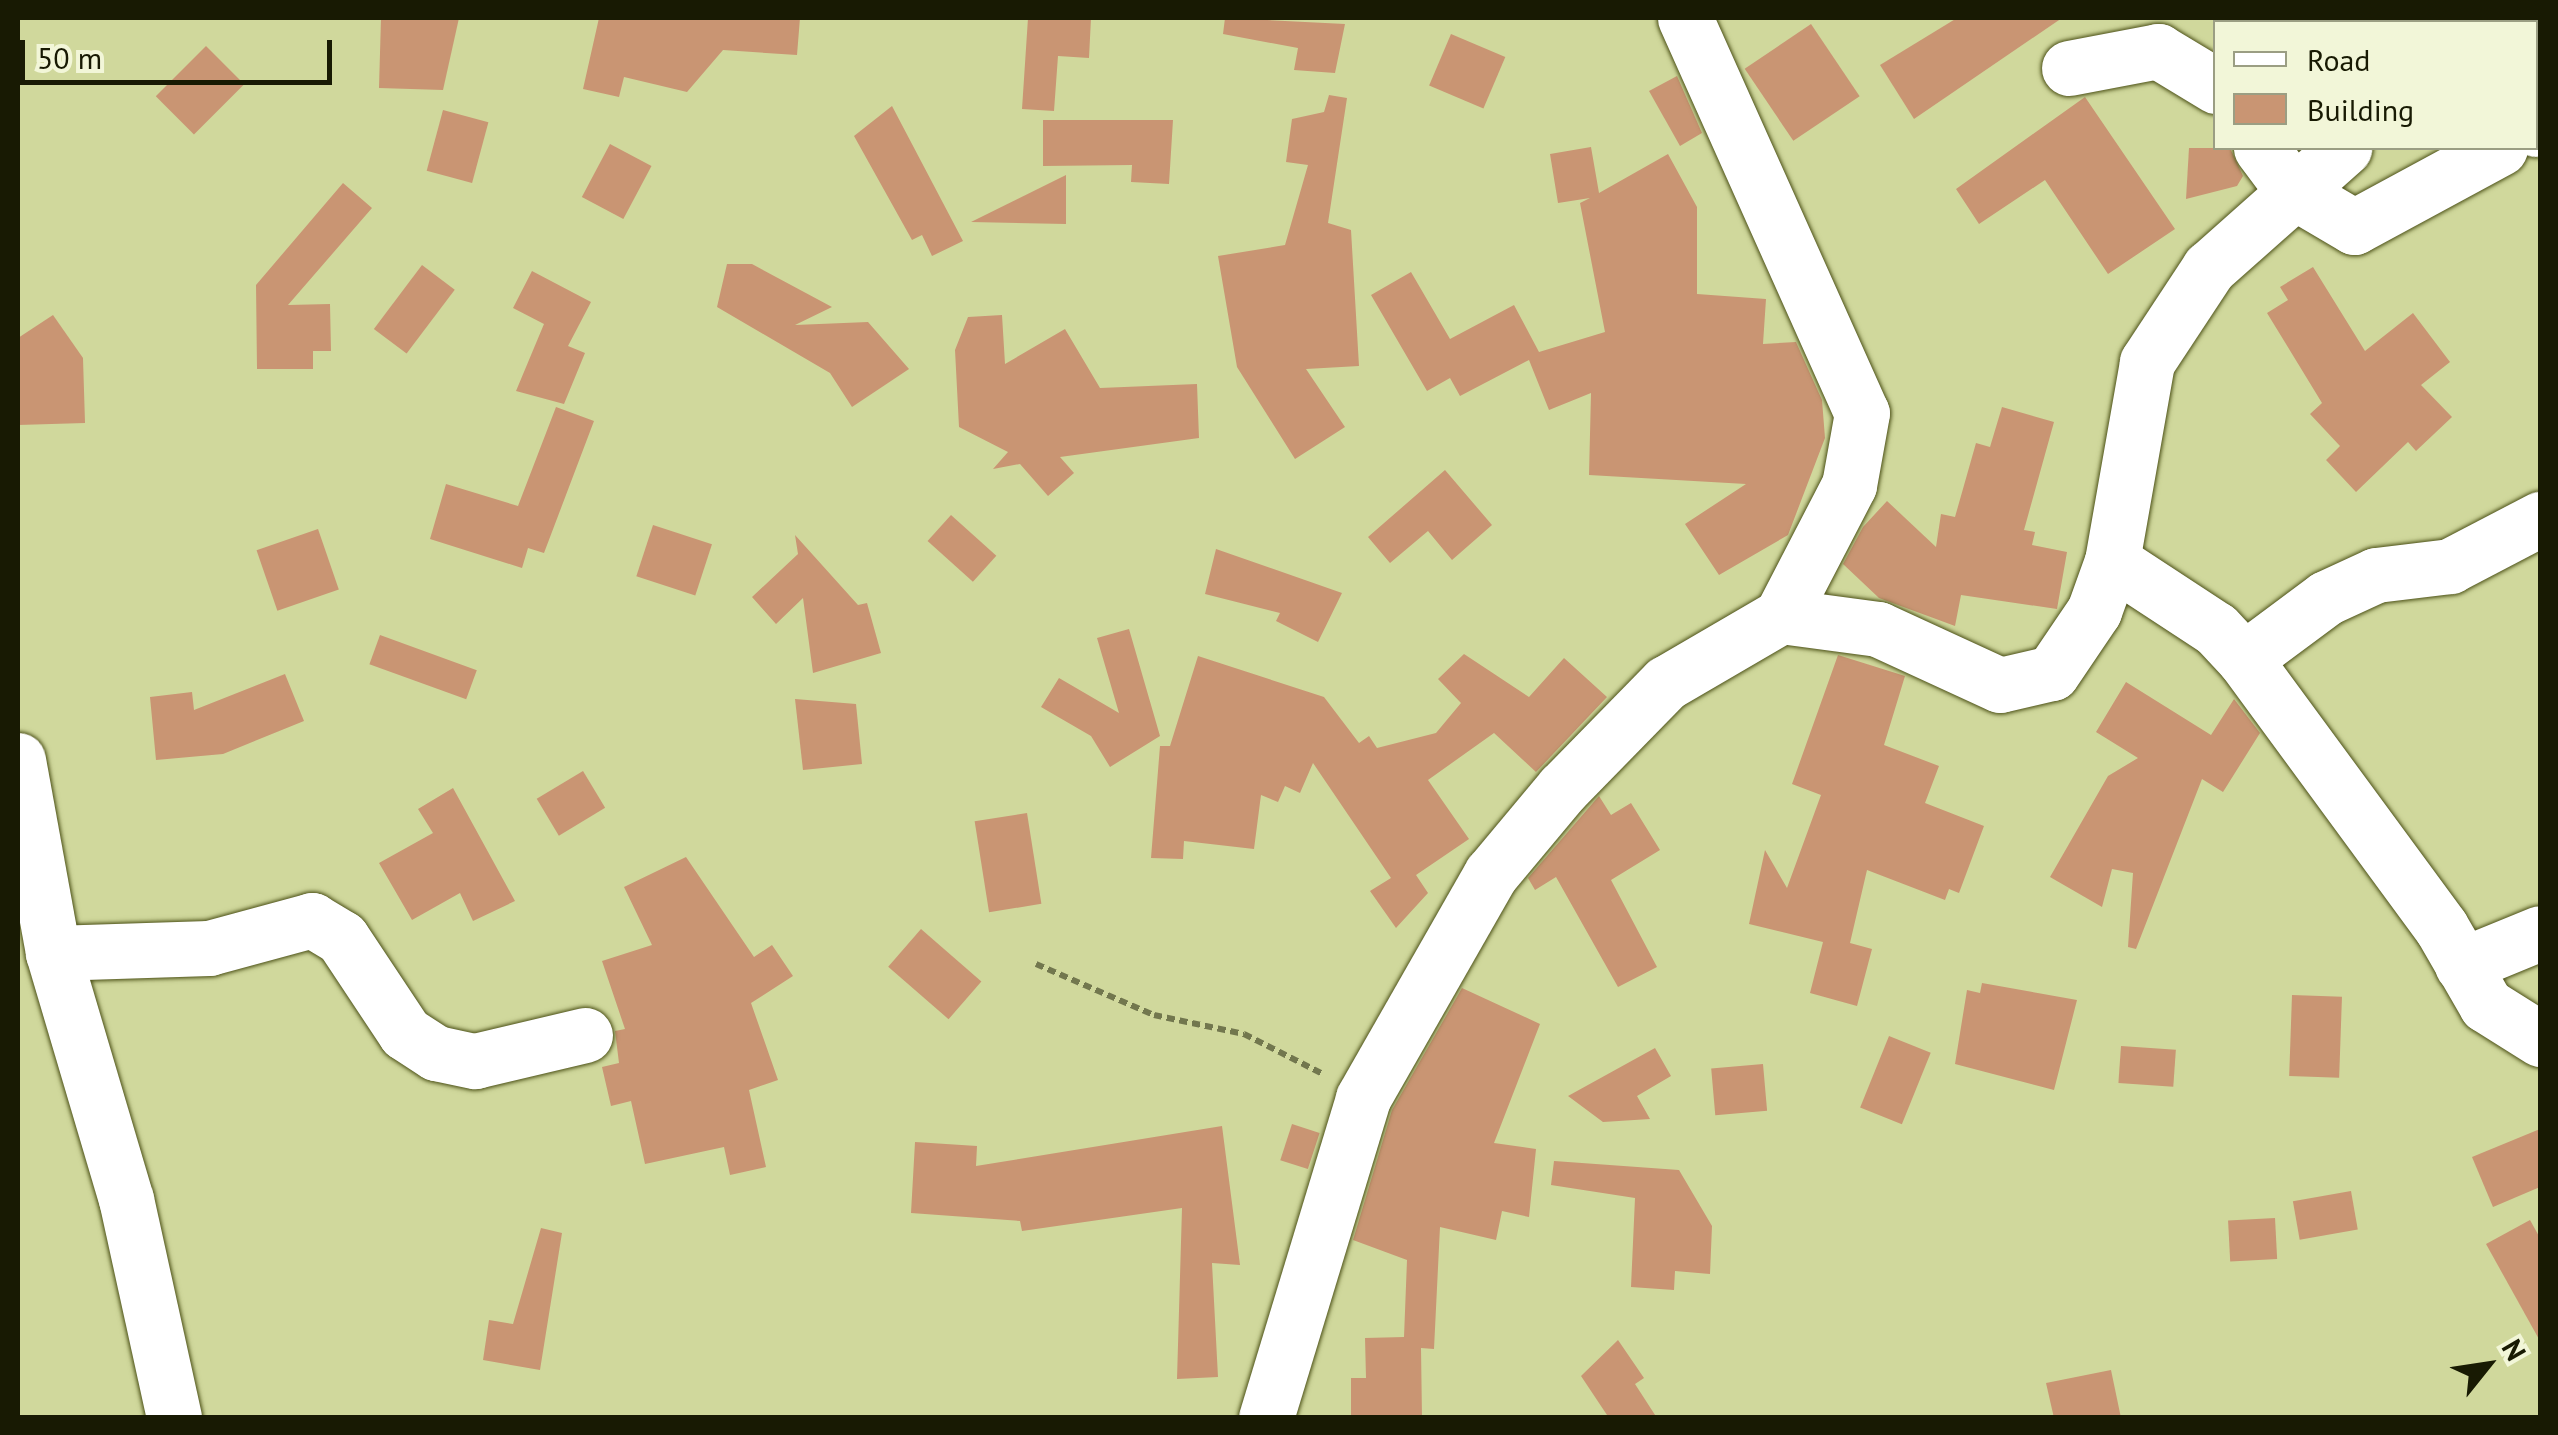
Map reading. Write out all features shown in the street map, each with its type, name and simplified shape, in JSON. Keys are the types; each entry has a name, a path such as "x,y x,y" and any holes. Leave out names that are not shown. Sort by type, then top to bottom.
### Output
{"street":[{"path":"1266,1418 1362,1098 1491,874 1563,788 1666,683 1781,616 1850,484 1862,413 1685,18"},
{"path":"2069,68 2158,51 2213,84"},
{"path":"2262,150 2293,192 2361,226 2496,150"},
{"path":"1781,616 1878,629 2000,685 2025,684 2060,666 2112,562 2148,362 2196,283 2342,150"},
{"path":"2244,659 2326,598 2376,576 2450,566 2540,518"},
{"path":"2112,562 2216,628 2244,659 2462,965 2486,1005 2540,1039"},
{"path":"18,760 54,953 126,1200 174,1418"},
{"path":"54,953 209,948 312,920 342,938 405,1034 436,1054 475,1062 585,1035"},
{"path":"2462,965 2540,934"}],"path":[{"path":"1036,964 1154,1015 1244,1034 1362,1098"}],"building":[{"path":"381,18 459,18 443,90 379,88"},
{"path":"599,18 800,18 797,55 723,50 687,92 624,77 619,97 583,89"},
{"path":"1028,18 1091,18 1089,58 1058,56 1054,111 1022,109"},
{"path":"1225,18 1345,24 1335,73 1294,70 1298,48 1223,34"},
{"path":"1957,18 2062,18 1914,119 1880,65"},
{"path":"1811,24 1860,96 1793,141 1745,69"},
{"path":"1451,34 1505,57 1483,109 1429,86"},
{"path":"206,46 244,84 194,134 156,96"},
{"path":"1677,76 1702,133 1680,146 1649,91"},
{"path":"1329,95 1347,98 1328,223 1351,230 1359,366 1306,369 1345,427 1295,459 1237,367 1218,256 1285,245 1308,165 1286,162 1292,119 1324,112"},
{"path":"2085,97 2175,229 2108,274 2045,180 1979,224 1956,189"},
{"path":"892,106 963,241 932,256 922,235 912,240 854,136"},
{"path":"443,110 488,122 472,183 427,171"},
{"path":"1043,120 1173,120 1169,184 1131,182 1132,165 1043,166"},
{"path":"610,144 651,166 623,219 582,197"},
{"path":"1591,147 1599,193 1668,154 1697,207 1697,294 1766,299 1763,344 1796,342 1822,400 1825,438 1788,535 1719,575 1685,524 1746,484 1589,475 1591,393 1549,410 1529,360 1460,396 1450,378 1427,391 1371,295 1411,272 1450,339 1514,305 1539,352 1605,332 1580,203 1590,198 1558,203 1550,154"},
{"path":"2189,148 2231,150 2243,176 2237,186 2186,199"},
{"path":"1066,175 1066,224 971,222"},
{"path":"343,183 372,208 288,305 330,304 331,351 313,351 313,369 257,369 256,285"},
{"path":"727,264 752,264 832,307 795,325 868,322 909,369 852,407 830,373 717,307"},
{"path":"422,265 455,290 407,354 374,329"},
{"path":"2313,267 2365,351 2413,313 2450,362 2421,385 2452,417 2416,451 2408,442 2356,492 2326,460 2340,446 2310,414 2322,403 2267,313 2288,300 2280,287"},
{"path":"532,271 591,302 568,346 585,353 564,404 516,391 544,324 513,308"},
{"path":"53,315 83,358 85,423 18,425 18,338"},
{"path":"1002,315 1005,364 1065,329 1100,388 1197,384 1199,438 1060,457 1074,473 1048,496 1020,464 993,469 1008,452 959,427 955,350 968,317"},
{"path":"556,407 594,421 544,553 528,548 522,568 430,539 446,484 518,506"},
{"path":"2002,407 2054,422 2024,530 2035,532 2032,545 2067,552 2057,609 1961,595 1955,626 1879,598 1843,564 1863,527 1887,501 1936,547 1941,514 1955,517 1976,443 1990,447"},
{"path":"1445,470 1492,525 1452,560 1428,531 1390,563 1368,537"},
{"path":"951,515 996,556 973,582 928,541"},
{"path":"653,525 712,544 695,596 636,576"},
{"path":"318,529 339,590 277,611 257,550"},
{"path":"795,535 858,605 867,603 881,653 813,673 803,598 776,624 752,597 798,554"},
{"path":"1216,549 1342,593 1318,642 1276,621 1280,613 1205,594"},
{"path":"1129,629 1160,736 1110,767 1091,736 1041,707 1059,678 1119,713 1097,638"},
{"path":"380,635 477,670 466,699 369,664"},
{"path":"1464,654 1529,697 1564,658 1607,697 1536,772 1494,733 1428,780 1469,839 1416,875 1428,893 1396,928 1370,891 1391,878 1313,763 1300,793 1285,786 1278,802 1261,795 1254,849 1184,841 1183,859 1151,858 1160,746 1170,746 1198,656 1324,697 1359,743 1369,736 1377,748 1436,733 1461,703 1438,679"},
{"path":"1838,655 1905,676 1884,745 1939,766 1925,803 1984,826 1959,893 1949,889 1945,900 1867,870 1850,943 1872,949 1857,1006 1810,993 1823,942 1749,924 1765,850 1787,888 1821,795 1792,784"},
{"path":"285,674 304,721 223,754 156,760 150,697 192,692 194,710"},
{"path":"2126,682 2211,735 2234,699 2260,733 2223,792 2202,779 2136,949 2128,947 2133,873 2112,869 2102,907 2050,877 2108,776 2138,758 2096,732"},
{"path":"795,699 856,704 862,764 803,770"},
{"path":"583,771 605,808 559,836 537,799"},
{"path":"453,788 515,901 473,921 460,893 412,920 379,863 433,833 418,809"},
{"path":"1599,796 1611,815 1631,803 1660,850 1611,880 1657,967 1618,987 1556,877 1535,890 1528,878"},
{"path":"1027,813 1041,904 989,912 975,821"},
{"path":"686,857 754,957 772,945 793,976 751,1003 778,1080 749,1090 766,1167 730,1175 724,1147 645,1164 631,1101 611,1106 602,1067 619,1063 615,1031 625,1029 602,961 652,945 624,887"},
{"path":"921,929 981,981 949,1019 888,967"},
{"path":"1982,983 2077,1000 2054,1090 1955,1064 1967,990 1980,993"},
{"path":"1462,988 1540,1024 1494,1143 1536,1149 1529,1217 1502,1211 1496,1240 1440,1227 1434,1349 1421,1348 1422,1418 1351,1418 1351,1378 1366,1378 1365,1338 1404,1337 1407,1260 1353,1240 1392,1110"},
{"path":"2292,995 2342,997 2339,1078 2289,1076"},
{"path":"1889,1036 1931,1053 1902,1124 1860,1107"},
{"path":"2121,1046 2176,1050 2173,1087 2118,1083"},
{"path":"1655,1048 1671,1076 1637,1096 1650,1119 1603,1122 1568,1096"},
{"path":"1763,1064 1767,1111 1715,1115 1711,1069"},
{"path":"1292,1124 1320,1133 1308,1169 1280,1160"},
{"path":"1222,1126 1240,1265 1212,1263 1218,1377 1177,1379 1182,1208 1022,1231 1020,1221 911,1213 915,1142 977,1146 976,1166"},
{"path":"2540,1129 2540,1187 2493,1207 2472,1157"},
{"path":"1554,1161 1679,1170 1712,1226 1710,1274 1675,1271 1674,1290 1631,1287 1635,1198 1551,1185"},
{"path":"2351,1191 2358,1229 2300,1240 2293,1201"},
{"path":"2275,1218 2277,1259 2230,1261 2228,1220"},
{"path":"2530,1220 2540,1238 2540,1341 2486,1244"},
{"path":"541,1228 562,1233 540,1370 483,1360 489,1320 513,1324"},
{"path":"1618,1340 1644,1378 1635,1384 1657,1418 1609,1418 1581,1376"},
{"path":"2111,1370 2121,1418 2054,1418 2046,1383"}]}
